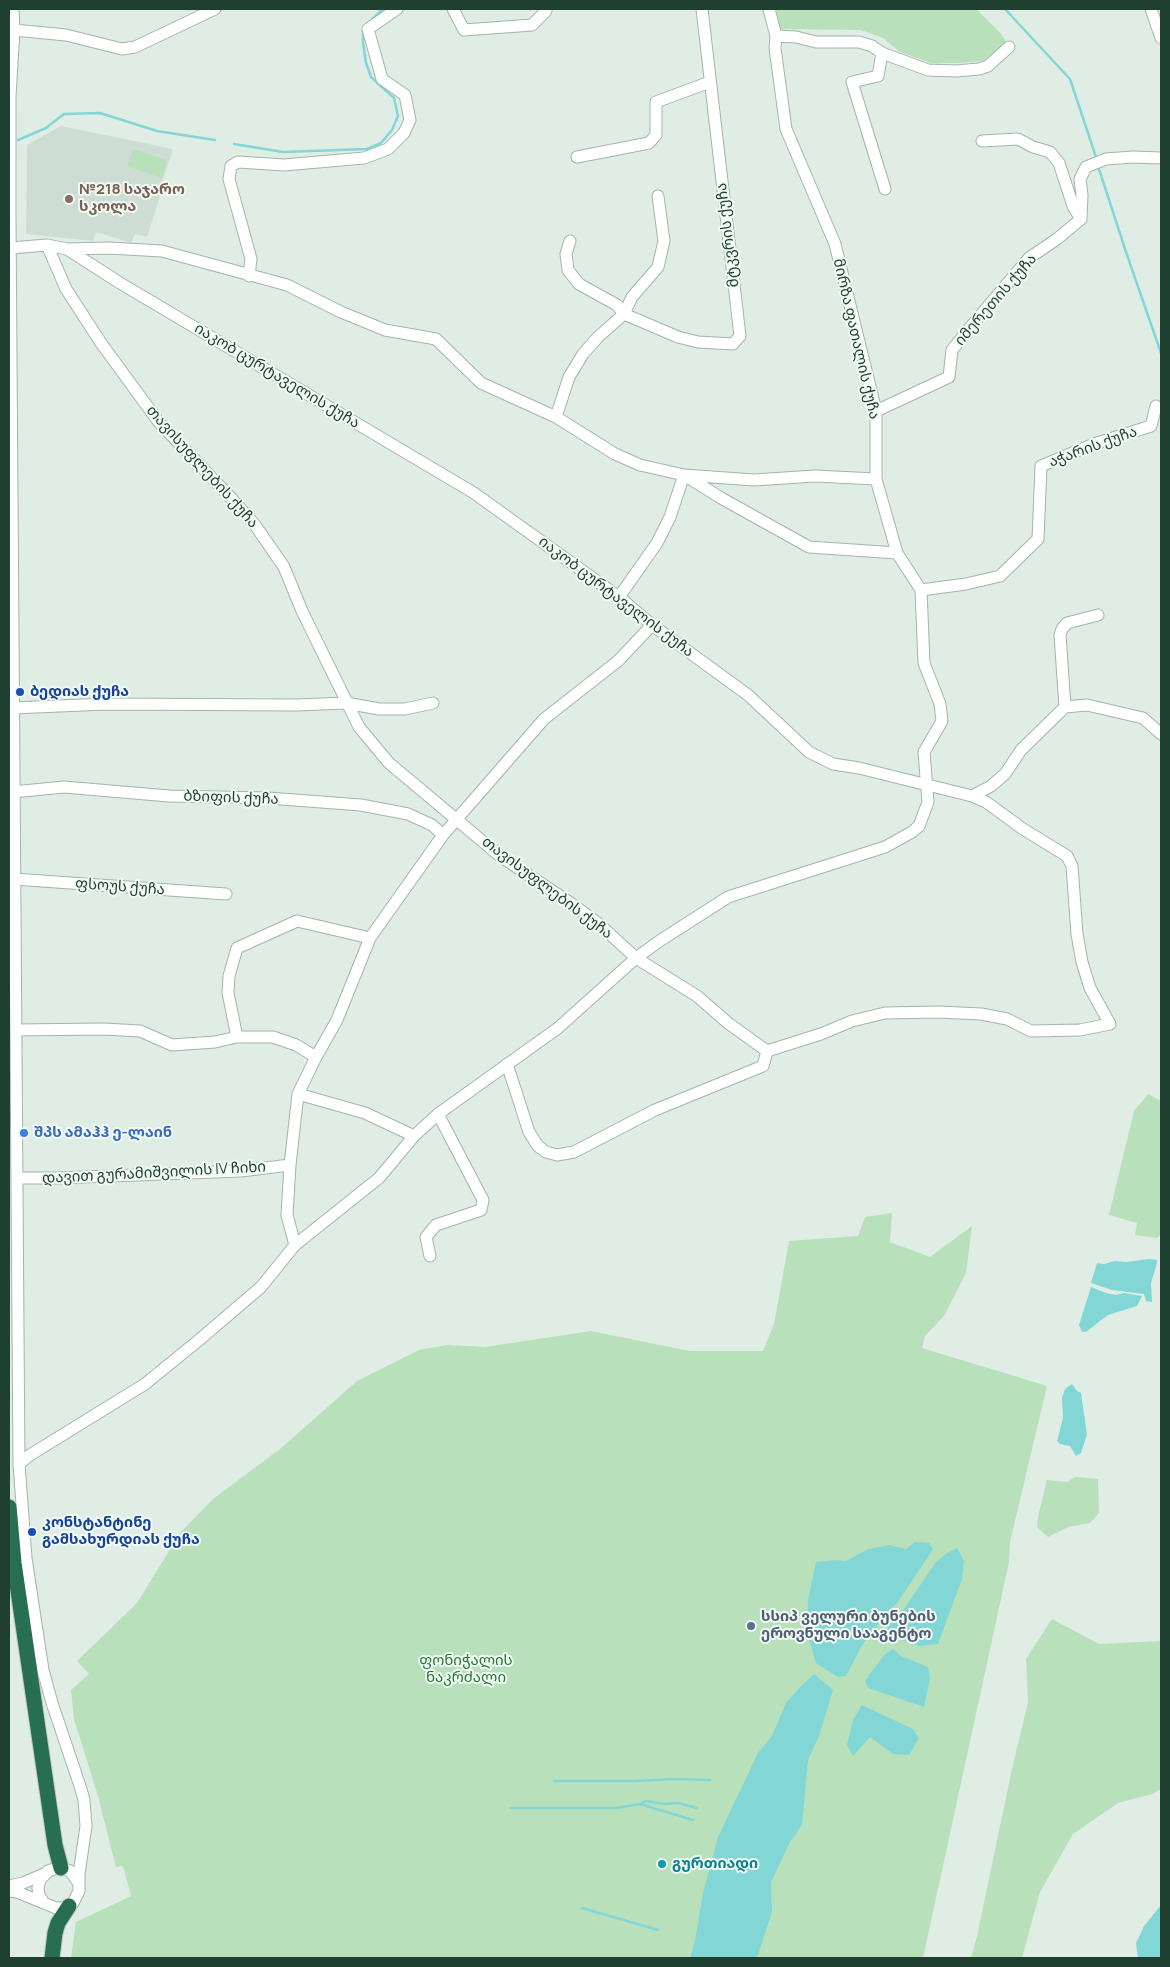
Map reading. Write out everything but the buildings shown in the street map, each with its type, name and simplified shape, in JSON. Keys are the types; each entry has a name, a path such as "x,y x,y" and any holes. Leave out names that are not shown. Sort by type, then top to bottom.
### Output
{"highway":[{"path":"9,1507 14,1564 54,1845 62,1868"},
{"path":"52,1958 56,1928 69,1906"}],"street":[{"path":"9,1891 17,1892 56,1908 69,1906 78,1895 86,1826 84,1800 48,1688 36,1627 26,1558 19,1464 18,1178 12,708 10,96 12,9"},
{"path":"12,28 66,35 122,49 135,47 215,9"},
{"path":"249,276 251,259 229,179 231,166 238,162 284,165 364,158 388,149 404,133 410,120 405,95 382,79 368,29 397,9"},
{"path":"453,9 464,30 532,25 546,9"},
{"name":"მტკვრის ქუჩა","path":"624,314 678,337 698,342 733,344 740,336 702,9"},
{"name":"მირზა ფათალის ქუჩა","path":"769,9 776,36 775,48 786,129 835,244 876,411 876,478 897,553 921,590"},
{"path":"1151,9 1161,38"},
{"path":"776,36 796,37 816,42 859,42 872,46 882,53 928,70 956,71 988,66 1009,47"},
{"path":"882,53 878,76 852,82 885,189"},
{"path":"577,157 648,143 656,135 656,102 710,82"},
{"path":"982,141 1018,139 1033,147 1050,152 1059,163 1073,206 1081,219"},
{"path":"1081,219 1082,196 1080,179 1086,167 1106,158 1161,158"},
{"path":"556,417 569,377 583,354 598,337 624,314 632,297 658,267 664,241 658,196"},
{"name":"იმერეთის ქუჩა","path":"876,411 949,377 952,350 968,330 1029,258 1057,239 1081,219"},
{"path":"570,241 566,254 568,270 579,284 616,305 624,314"},
{"path":"11,248 47,245 67,249 109,248 162,251 287,286 340,312 386,330 436,339 481,383 556,417 614,454 640,465 684,475 754,480 815,476 876,478"},
{"name":"თავისუფლების ქუჩა","path":"47,245 66,289 101,343 158,421 232,498 284,567 302,611 346,703 359,727 389,763 500,856 572,904 599,924 636,958 697,996 728,1023 767,1051"},
{"name":"იაკობ ცურტაველის ქუჩა","path":"67,249 120,283 474,493 748,694 809,752 833,764 859,768 972,796"},
{"name":"აჭარის ქუჩა","path":"921,590 966,584 1000,576 1038,539 1041,466 1094,444 1151,426 1156,406"},
{"path":"619,598 639,571 670,517 684,475"},
{"path":"684,475 809,547 897,553"},
{"path":"19,1464 30,1455 145,1384 262,1287 295,1245 379,1178 414,1136 438,1114 558,1028 636,958 661,940 728,897 885,847 919,826 928,802 924,752 942,721 940,704 924,663 921,590"},
{"path":"1065,707 1060,635 1062,629 1067,623 1098,615"},
{"path":"295,1245 287,1215 298,1094 337,1020 370,938 443,835 544,719 618,661 652,625"},
{"path":"12,708 106,704 297,705 346,703 379,709 405,709 433,703"},
{"path":"972,796 991,786 1006,774 1021,750 1065,707 1087,705 1143,718 1161,734"},
{"name":"ბზიფის ქუჩა","path":"13,792 64,787 169,796 268,798 361,805 408,814 432,826 443,835"},
{"path":"507,1064 529,1132 538,1146 546,1152 557,1155 574,1152 655,1110 763,1066 767,1051 821,1034 852,1021 885,1014 939,1012 981,1014 1007,1019 1032,1031 1080,1030 1110,1024 1090,988 1082,962 1077,934 1072,866 1067,856 1023,829 986,802 972,796"},
{"name":"ფსოუს ქუჩა","path":"14,879 226,894"},
{"path":"237,1037 228,993 237,948 297,921 370,938"},
{"path":"16,1030 104,1029 140,1031 172,1045 215,1042 237,1037 272,1037 296,1045 316,1057"},
{"path":"298,1094 365,1113 414,1136"},
{"path":"430,1256 426,1237 436,1225 481,1210 483,1200 438,1114"},
{"name":"დავით გურამიშვილის IV ჩიხი","path":"18,1178 241,1171 290,1166"},
{"path":"62,1868 74,1860 83,1843"},
{"path":"9,1886 23,1883 52,1869 62,1868 70,1871 78,1882"},
{"path":"44,1874 38,1888 44,1902"}],"shaded area":[{"name":"№218 საჯარო სკოლა","path":"61,126 173,149 147,237 135,234 131,243 96,232 93,241 26,234 27,145"}],"green space":[{"path":"776,9 976,9 1001,34 1007,43 983,61 931,63 900,52 883,38 861,30 780,29"},
{"path":"133,149 167,160 162,178 127,166"},
{"path":"1148,1094 1161,1101 1161,1234 1157,1238 1135,1235 1137,1223 1109,1215 1134,1111"},
{"name":"ფონიჭალის ნაკრძალი","path":"892,1213 890,1242 930,1257 972,1226 966,1273 944,1316 925,1336 922,1348 1047,1386 1010,1542 1009,1562 923,1958 71,1958 76,1922 131,1896 123,1866 116,1867 98,1796 74,1719 71,1690 89,1674 77,1661 137,1603 180,1533 213,1499 280,1449 357,1381 419,1350 446,1345 485,1347 591,1331 689,1351 763,1351 774,1324 789,1241 858,1236 865,1217"},
{"path":"1075,1477 1098,1479 1099,1513 1090,1523 1068,1527 1048,1537 1037,1527 1047,1480 1067,1482"},
{"path":"1052,1619 1099,1644 1161,1641 1161,1789 1152,1794 1118,1803 1073,1834 1040,1892 1022,1958 971,1958 1028,1702 1026,1659"}],"water":[{"path":"1149,1259 1157,1260 1151,1283 1152,1302 1146,1301 1144,1294 1112,1290 1091,1283 1097,1263 1104,1264 1115,1261 1126,1262"},
{"path":"1091,1287 1116,1295 1124,1293 1142,1296 1137,1306 1108,1315 1086,1332 1082,1332 1079,1325"},
{"path":"1072,1384 1081,1393 1087,1434 1081,1453 1076,1456 1070,1446 1060,1444 1057,1441 1063,1418 1062,1398 1065,1389"},
{"path":"915,1542 929,1543 933,1549 897,1603 886,1614 861,1647 846,1676 838,1677 816,1663 807,1632 808,1600 816,1562 846,1561 868,1549 889,1545 906,1549"},
{"path":"957,1548 964,1561 962,1579 938,1644 919,1646 894,1637 887,1632 889,1624 902,1612 936,1562"},
{"path":"893,1649 901,1656 928,1667 930,1678 924,1707 868,1688 865,1681 884,1655"},
{"path":"814,1674 833,1690 819,1736 808,1760 802,1825 790,1842 771,1882 772,1912 758,1955 755,1958 690,1958 695,1941 703,1893 718,1837 758,1753 772,1736 786,1703"},
{"path":"862,1705 913,1729 919,1738 909,1755 893,1754 870,1737 853,1756 847,1745 853,1720"},
{"path":"1161,1905 1161,1958 1138,1958 1136,1943 1144,1926"}],"waterway":[{"path":"365,26 383,9"},
{"path":"1005,9 1070,79 1097,160"},
{"path":"234,144 283,152 367,149 381,143 392,130 398,116 394,98 371,77 366,63 363,31"},
{"path":"18,140 46,128 64,114 100,113 157,131 215,140"},
{"path":"1098,166 1161,353"},
{"path":"554,1781 710,1780"},
{"path":"640,1804 646,1801 664,1804 678,1803 697,1808"},
{"path":"510,1808 616,1808 640,1804 693,1820"},
{"path":"582,1908 658,1930"}],"place":[{"name":"№218 საჯარო სკოლა","path":"69,199"},
{"name":"ბედიას ქუჩა","path":"20,692"},
{"name":"შპს ამაჰჰ ე-ლაინ","path":"24,1133"},
{"name":"კონსტანტინე გამსახურდიას ქუჩა","path":"32,1532"},
{"name":"სსიპ ველური ბუნების ეროვნული სააგენტო","path":"751,1626"},
{"name":"გურთიადი","path":"662,1864"}]}
